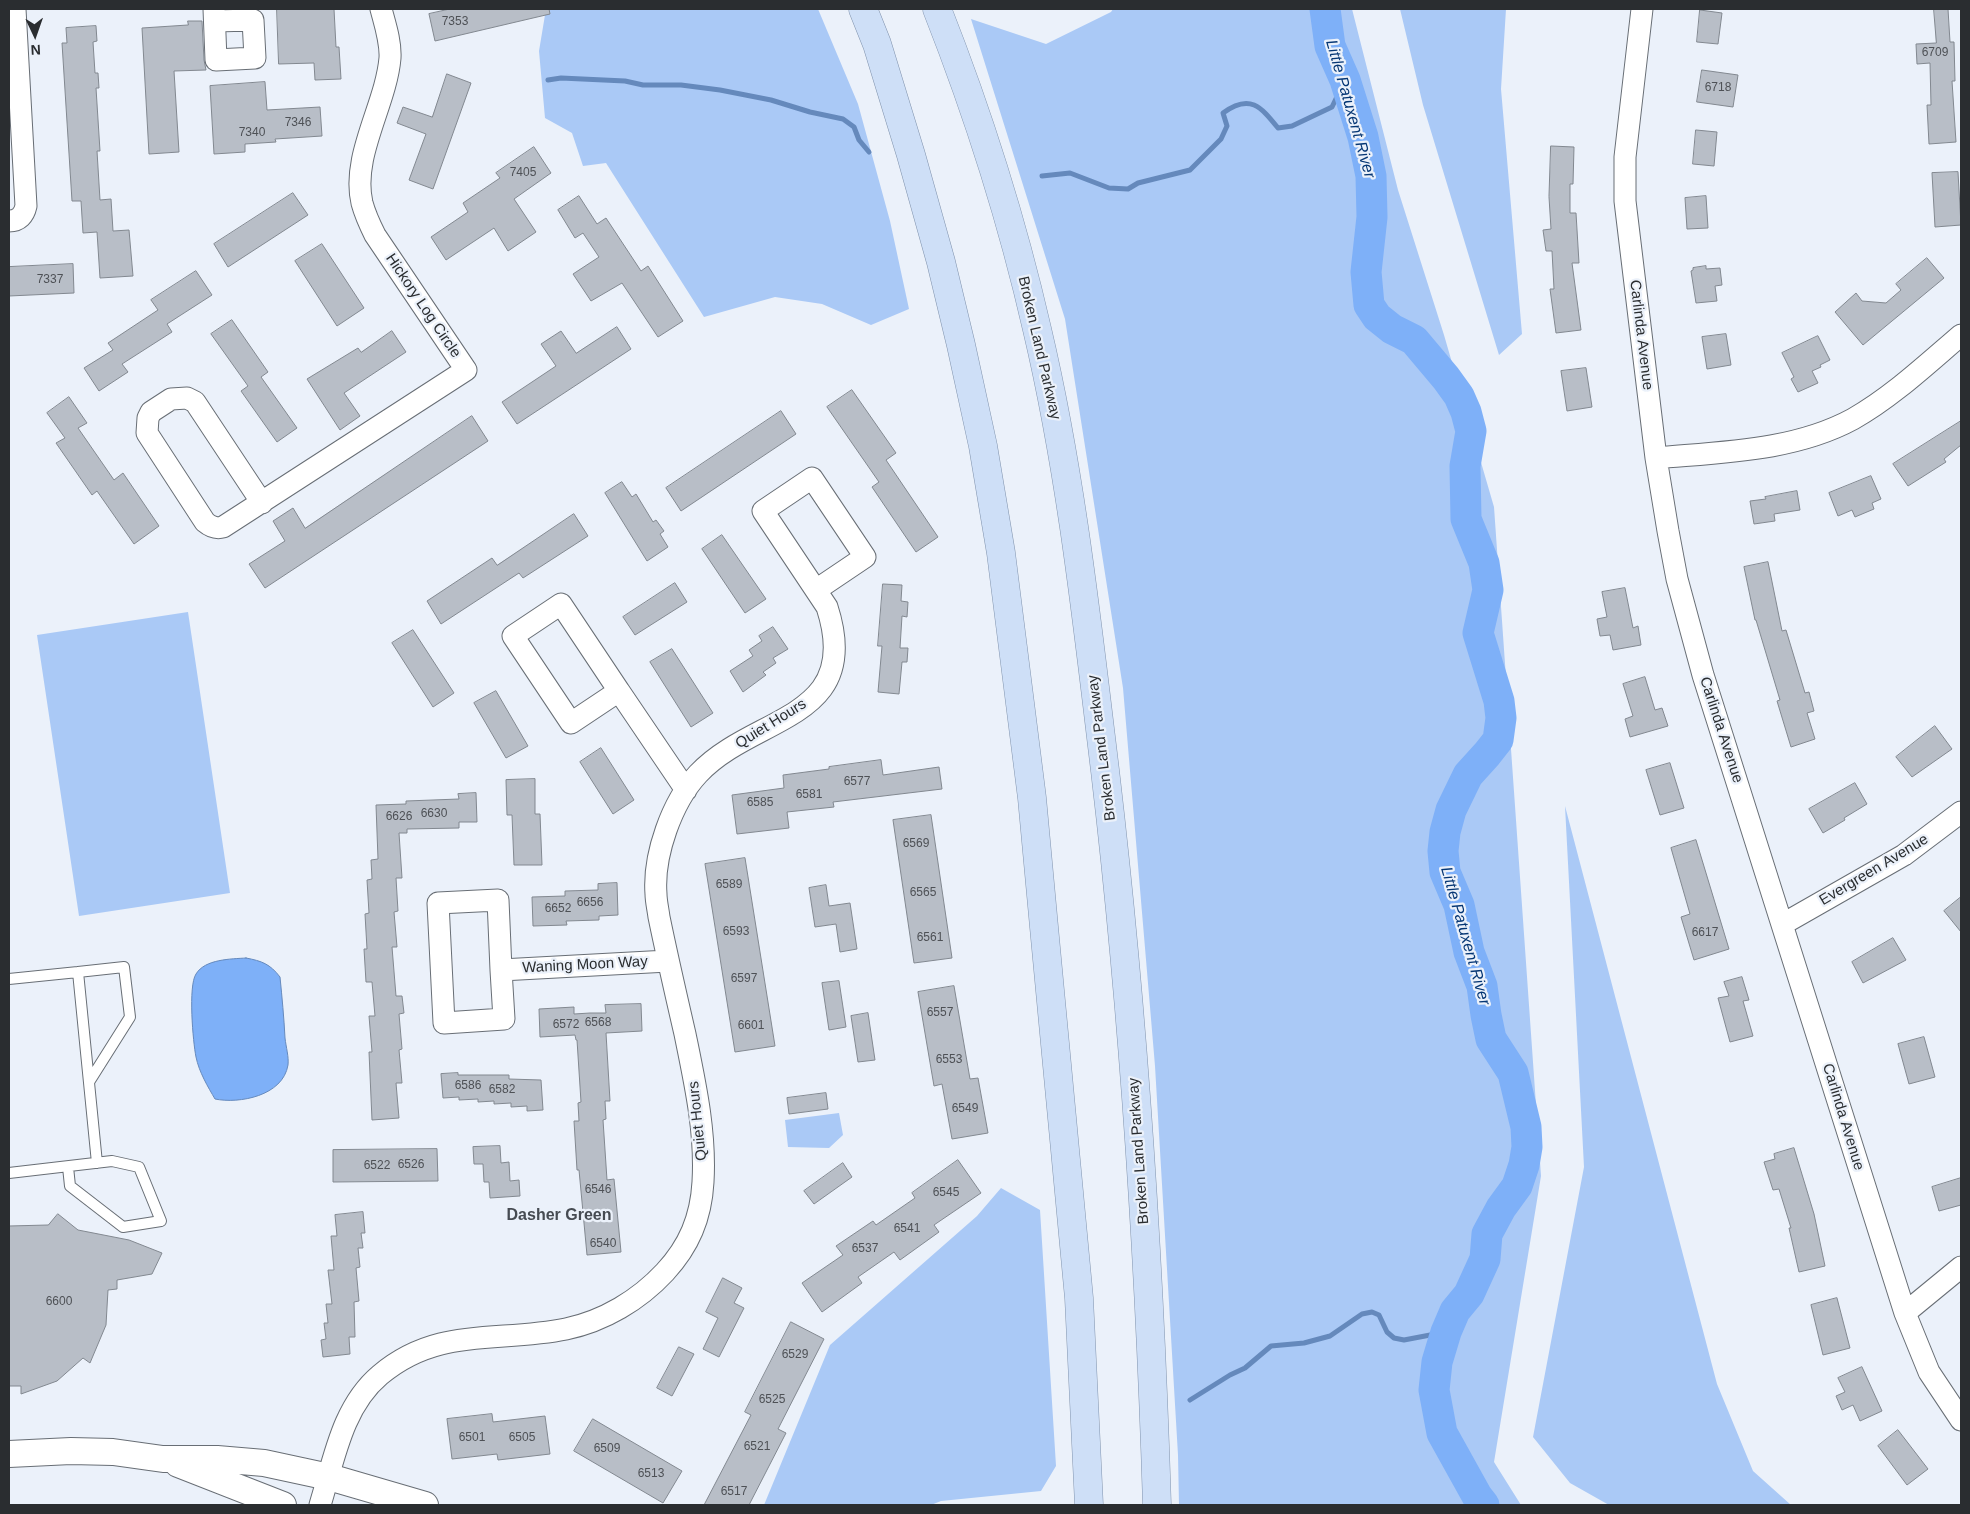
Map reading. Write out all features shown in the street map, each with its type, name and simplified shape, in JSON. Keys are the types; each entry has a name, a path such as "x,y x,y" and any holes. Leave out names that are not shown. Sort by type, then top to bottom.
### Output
{"main road":[{"path":"863,9 911,155 941,262 962,345 983,446 1001,553 1032,798 1044,927 1083,1361 1089,1505"},
{"name":"Broken Land Parkway","path":"937,9 983,135 1017,250 1038,331 1056,421 1076,545 1109,798 1124,953 1145,1234 1157,1505"}],"street":[{"path":"9,221 18,219 24,214 26,206 15,9"},
{"name":"Hickory Log Circle","path":"262,502 195,402 187,398 171,399 151,412 148,418 147,433 205,522 210,527 223,527 262,502 466,370 376,235 367,219 362,202 360,175 363,157 385,88 390,55 381,9"},
{"name":"Carlinda Avenue","path":"1642,9 1626,140 1625,201 1656,458 1675,569 1706,684 1784,924 1905,1313 1929,1372 1961,1420"},
{"path":"1656,458 1747,450 1789,442 1824,432 1853,419 1891,393 1961,335"},
{"name":"Quiet Hours","path":"320,1505 341,1434 352,1411 379,1376 409,1354 455,1340 545,1332 567,1329 591,1322 634,1300 672,1264 688,1242 701,1206 704,1147 699,1100 668,960 656,893 657,872 666,829 686,790 699,774 714,760 802,708 817,694 829,677 834,658 835,642 827,606 816,590 763,511 812,478 865,557 816,590"},
{"path":"619,691 571,722 513,636 562,604 686,790"},
{"name":"Evergreen Avenue","path":"1784,924 1904,855 1961,812"},
{"name":"Waning Moon Way","path":"498,900 501,970 504,1019 444,1023 438,904 498,900"},
{"name":"Waning Moon Way","path":"501,970 668,960"},
{"path":"1905,1313 1961,1267"},
{"path":"9,1454 71,1451 113,1452 163,1459 217,1458 264,1463 329,1477 425,1505"},
{"path":"163,1459 283,1505"}],"lane":[{"path":"9,979 124,967 130,1017 89,1082"},
{"path":"78,972 97,1163"},
{"path":"9,1173 68,1166 97,1163 112,1161 139,1167 161,1221 123,1227 70,1186 68,1166"}],"shaded area":[{"path":"546,9 818,9 858,104 890,221 909,309 871,325 822,304 775,297 704,317 606,163 583,166 572,133 545,118 539,51"},
{"path":"1113,9 1352,9 1398,190 1444,335 1494,507 1541,1176 1494,1462 1521,1505 1179,1505 1178,1455 1155,1066 1123,688 1065,319 971,19 1046,44 1111,12"},
{"path":"1400,9 1506,9 1501,89 1522,334 1499,355 1423,105"},
{"path":"188,612 230,893 79,916 37,635"},
{"path":"1565,806 1717,1384 1753,1471 1791,1505 1609,1505 1570,1483 1533,1437 1584,1167"},
{"path":"246,958 265,964 280,977 288,1065 284,1076 278,1084 259,1096 236,1100 215,1099 197,1063 192,1014 194,980 200,969 206,965"},
{"path":"839,1113 843,1135 829,1148 788,1147 785,1120"},
{"path":"1001,1188 1040,1210 1056,1466 1041,1491 941,1501 931,1505 764,1505 830,1345 977,1216"}],"building":[{"path":"277,9 334,9 336,47 339,47 341,79 315,80 314,63 279,64"},
{"path":"450,9 549,9 550,14 435,41 429,14"},
{"path":"1934,9 1948,9 1950,42 1954,42 1955,81 1952,81 1956,142 1929,144 1927,105 1931,105 1930,63 1917,64 1916,44 1936,43"},
{"path":"1700,10 1722,13 1718,44 1697,42"},
{"path":"188,21 202,21 206,70 174,71 179,152 149,154 142,28 188,25"},
{"path":"96,26 97,41 93,42 95,73 98,73 99,88 96,88 100,151 97,151 100,200 111,199 113,231 129,230 133,276 100,278 97,232 83,233 81,201 72,201 62,43 67,43 66,28"},
{"path":"1702,70 1738,75 1733,107 1697,102"},
{"path":"447,74 471,83 433,189 409,180 426,134 397,123 403,107 432,117"},
{"path":"265,82 267,110 320,107 322,136 275,139 276,142 245,144 245,152 214,154 210,86"},
{"path":"1696,130 1717,132 1714,166 1693,164"},
{"path":"1551,146 1574,147 1573,184 1570,184 1570,213 1576,213 1579,263 1572,263 1581,330 1556,333 1550,289 1554,289 1552,251 1546,251 1543,230 1551,229 1549,197"},
{"path":"534,147 551,173 514,199 536,232 508,251 494,228 446,260 431,237 468,212 463,203 500,178 496,173"},
{"path":"1958,172 1961,225 1935,227 1932,173"},
{"path":"293,193 308,215 228,267 214,244"},
{"path":"579,196 597,224 606,218 641,271 648,266 683,321 658,337 622,283 591,301 573,274 599,257 583,233 575,238 558,210"},
{"path":"1706,196 1708,228 1687,229 1685,198"},
{"path":"322,244 364,308 337,326 295,261"},
{"path":"1927,258 1944,278 1863,345 1835,312 1856,293 1862,301 1886,303 1901,290 1896,284"},
{"path":"73,264 74,293 9,296 9,267"},
{"path":"1706,266 1706,269 1720,268 1722,285 1715,286 1717,301 1696,303 1691,271 1693,268"},
{"path":"196,271 212,295 167,324 172,332 122,364 128,372 99,391 84,368 113,350 108,343 158,310 151,300"},
{"path":"232,320 268,372 261,377 297,428 277,442 241,391 248,386 211,334"},
{"path":"617,327 631,349 517,424 502,402 556,366 541,344 561,331 576,353"},
{"path":"392,331 406,352 344,393 360,416 340,430 307,379 358,348 361,352"},
{"path":"1726,334 1731,365 1707,369 1702,337"},
{"path":"1818,336 1830,360 1812,371 1818,383 1798,392 1791,379 1794,377 1782,353"},
{"path":"1586,368 1592,407 1567,411 1561,371"},
{"path":"852,390 896,453 886,460 938,537 916,552 872,487 879,482 827,407"},
{"path":"69,397 87,423 78,428 114,480 123,473 159,526 134,544 97,491 92,495 56,443 65,438 47,413"},
{"path":"781,411 796,434 681,511 666,488"},
{"path":"472,416 488,441 265,588 249,564 285,541 273,521 293,508 305,528"},
{"path":"1961,421 1961,445 1944,459 1946,462 1908,486 1893,464"},
{"path":"1871,476 1881,499 1872,503 1874,509 1855,517 1852,510 1838,516 1829,493"},
{"path":"622,482 632,497 636,494 653,522 656,520 664,531 660,534 668,547 647,561 605,493"},
{"path":"1797,491 1800,510 1774,514 1775,521 1754,524 1750,501"},
{"path":"574,514 588,536 523,578 519,573 441,624 427,601 492,558 497,565"},
{"path":"722,535 766,599 745,613 702,549"},
{"path":"1768,562 1782,631 1786,630 1805,693 1809,692 1814,711 1807,713 1815,739 1791,747 1777,701 1780,700 1755,620 1744,567"},
{"path":"675,583 687,602 635,635 623,617"},
{"path":"883,584 902,585 901,601 908,602 907,617 902,616 900,648 908,648 907,662 902,662 899,694 878,692 882,646 878,646"},
{"path":"1625,588 1633,628 1638,626 1641,645 1613,650 1610,635 1600,636 1597,619 1607,617 1602,592"},
{"path":"773,627 788,649 773,658 776,663 763,672 766,675 743,692 730,671 753,656 749,650 762,641 759,636"},
{"path":"413,630 454,693 433,707 392,643"},
{"path":"672,649 713,713 691,727 650,662"},
{"path":"1645,677 1655,710 1662,708 1668,726 1630,737 1625,719 1633,716 1623,684"},
{"path":"496,691 528,746 506,758 474,703"},
{"path":"1935,726 1952,749 1912,777 1896,757"},
{"path":"601,748 634,800 613,814 580,762"},
{"path":"881,760 883,775 939,767 942,789 833,802 834,807 787,812 789,828 737,834 732,795 784,788 783,775"},
{"path":"1670,763 1684,808 1660,815 1646,770"},
{"path":"535,779 535,814 540,814 542,865 514,865 512,815 507,815 506,780"},
{"path":"1855,783 1867,804 1823,833 1809,809"},
{"path":"476,793 477,822 459,822 459,828 407,829 407,833 399,833 402,878 396,878 398,911 394,912 397,947 392,947 396,996 402,996 404,1013 399,1014 402,1049 399,1050 402,1083 396,1083 399,1118 372,1120 369,1052 372,1052 369,1016 375,1016 372,982 366,982 364,949 367,949 365,914 369,913 367,880 372,879 371,860 378,859 376,805 406,804 406,801 459,799 458,794"},
{"path":"931,815 952,958 914,963 893,820"},
{"path":"1696,840 1729,949 1694,960 1681,917 1690,914 1671,848"},
{"path":"745,858 775,1046 735,1052 705,864"},
{"path":"617,883 618,915 599,916 599,920 566,921 567,925 533,926 532,897 565,896 565,891 598,890 598,884"},
{"path":"826,885 829,906 850,903 857,949 840,952 836,924 815,927 809,888"},
{"path":"1961,897 1961,932 1944,911"},
{"path":"1893,938 1906,960 1863,983 1852,962"},
{"path":"1742,977 1749,1000 1743,1001 1753,1036 1730,1042 1718,998 1729,996 1724,982"},
{"path":"839,981 846,1027 829,1030 822,983"},
{"path":"954,986 970,1079 978,1078 988,1133 952,1139 942,1084 934,1086 918,992"},
{"path":"641,1004 642,1031 606,1033 610,1101 605,1101 606,1119 603,1120 607,1180 614,1179 621,1252 587,1255 579,1170 577,1170 574,1121 579,1121 578,1103 581,1102 577,1040 575,1035 540,1037 539,1009 574,1007 574,1014 606,1013 605,1005"},
{"path":"868,1013 875,1060 858,1062 851,1016"},
{"path":"1924,1037 1935,1077 1909,1084 1898,1044"},
{"path":"458,1073 458,1075 509,1075 509,1079 541,1080 543,1110 527,1111 527,1106 511,1107 511,1103 494,1104 494,1101 478,1102 478,1099 459,1100 459,1097 443,1098 441,1074"},
{"path":"826,1093 828,1109 789,1114 787,1098"},
{"path":"500,1146 501,1163 509,1162 510,1181 519,1180 520,1196 490,1198 489,1182 484,1182 483,1164 474,1164 473,1147"},
{"path":"1794,1148 1814,1214 1825,1266 1799,1272 1789,1228 1791,1228 1779,1189 1773,1190 1764,1162 1775,1159 1774,1154"},
{"path":"437,1149 438,1181 333,1182 333,1150"},
{"path":"958,1160 981,1193 934,1225 939,1232 900,1260 894,1252 858,1277 862,1283 822,1312 802,1283 843,1255 836,1246 873,1221 876,1225 915,1198 912,1193"},
{"path":"843,1163 852,1177 814,1204 804,1191"},
{"path":"1961,1178 1961,1205 1939,1211 1932,1187"},
{"path":"363,1212 365,1233 361,1233 363,1248 358,1248 360,1267 356,1268 359,1301 354,1302 355,1337 349,1337 350,1354 323,1357 321,1340 326,1339 324,1323 328,1323 326,1304 332,1304 328,1270 334,1270 331,1236 337,1236 335,1215"},
{"path":"58,1214 78,1230 129,1240 162,1253 152,1274 117,1280 117,1289 108,1290 106,1325 90,1363 83,1358 57,1381 21,1394 21,1386 9,1386 9,1226 48,1225"},
{"path":"723,1278 742,1288 734,1303 744,1308 719,1357 703,1349 718,1318 706,1312"},
{"path":"1837,1298 1850,1348 1823,1355 1811,1305"},
{"path":"791,1322 824,1339 778,1429 786,1433 749,1505 704,1505 751,1415 745,1412"},
{"path":"679,1347 694,1354 672,1396 657,1388"},
{"path":"1862,1367 1882,1411 1860,1421 1853,1405 1842,1410 1836,1396 1845,1392 1838,1378"},
{"path":"492,1414 493,1422 545,1416 550,1454 498,1460 497,1454 452,1459 447,1419"},
{"path":"593,1419 682,1471 663,1503 574,1451"},
{"path":"1898,1430 1928,1469 1907,1485 1878,1446"}],"waterway":[{"name":"Little Patuxent River","path":"1325,9 1330,46 1345,80 1363,137 1371,176 1372,217 1366,272 1369,305 1377,317 1392,329 1414,340 1446,378 1459,396 1466,412 1471,431 1465,466 1466,519 1484,563 1488,590 1478,633 1499,701 1501,718 1498,740 1468,775 1451,810 1445,832 1443,851 1445,872 1459,905 1469,952 1482,986 1491,1039 1513,1073 1526,1127 1527,1147 1524,1165 1517,1186 1501,1208 1487,1234 1485,1259 1469,1294 1455,1311 1446,1332 1437,1362 1434,1390 1442,1433 1477,1496 1484,1505"},
{"path":"548,80 561,78 625,81 643,85 681,85 771,100 810,112 843,119 854,127 859,140 869,152"},
{"path":"1042,176 1070,173 1109,188 1128,189 1138,183 1190,170 1221,139 1227,126 1223,113 1232,107 1248,103 1260,109 1278,128 1292,126 1332,107 1345,80"},
{"path":"1190,1400 1245,1368 1271,1346 1304,1343 1330,1336 1362,1314 1372,1312 1379,1315 1387,1332 1394,1338 1404,1340 1446,1332"}],"district":[{"name":"Dasher Green","path":"559,1216"}]}
